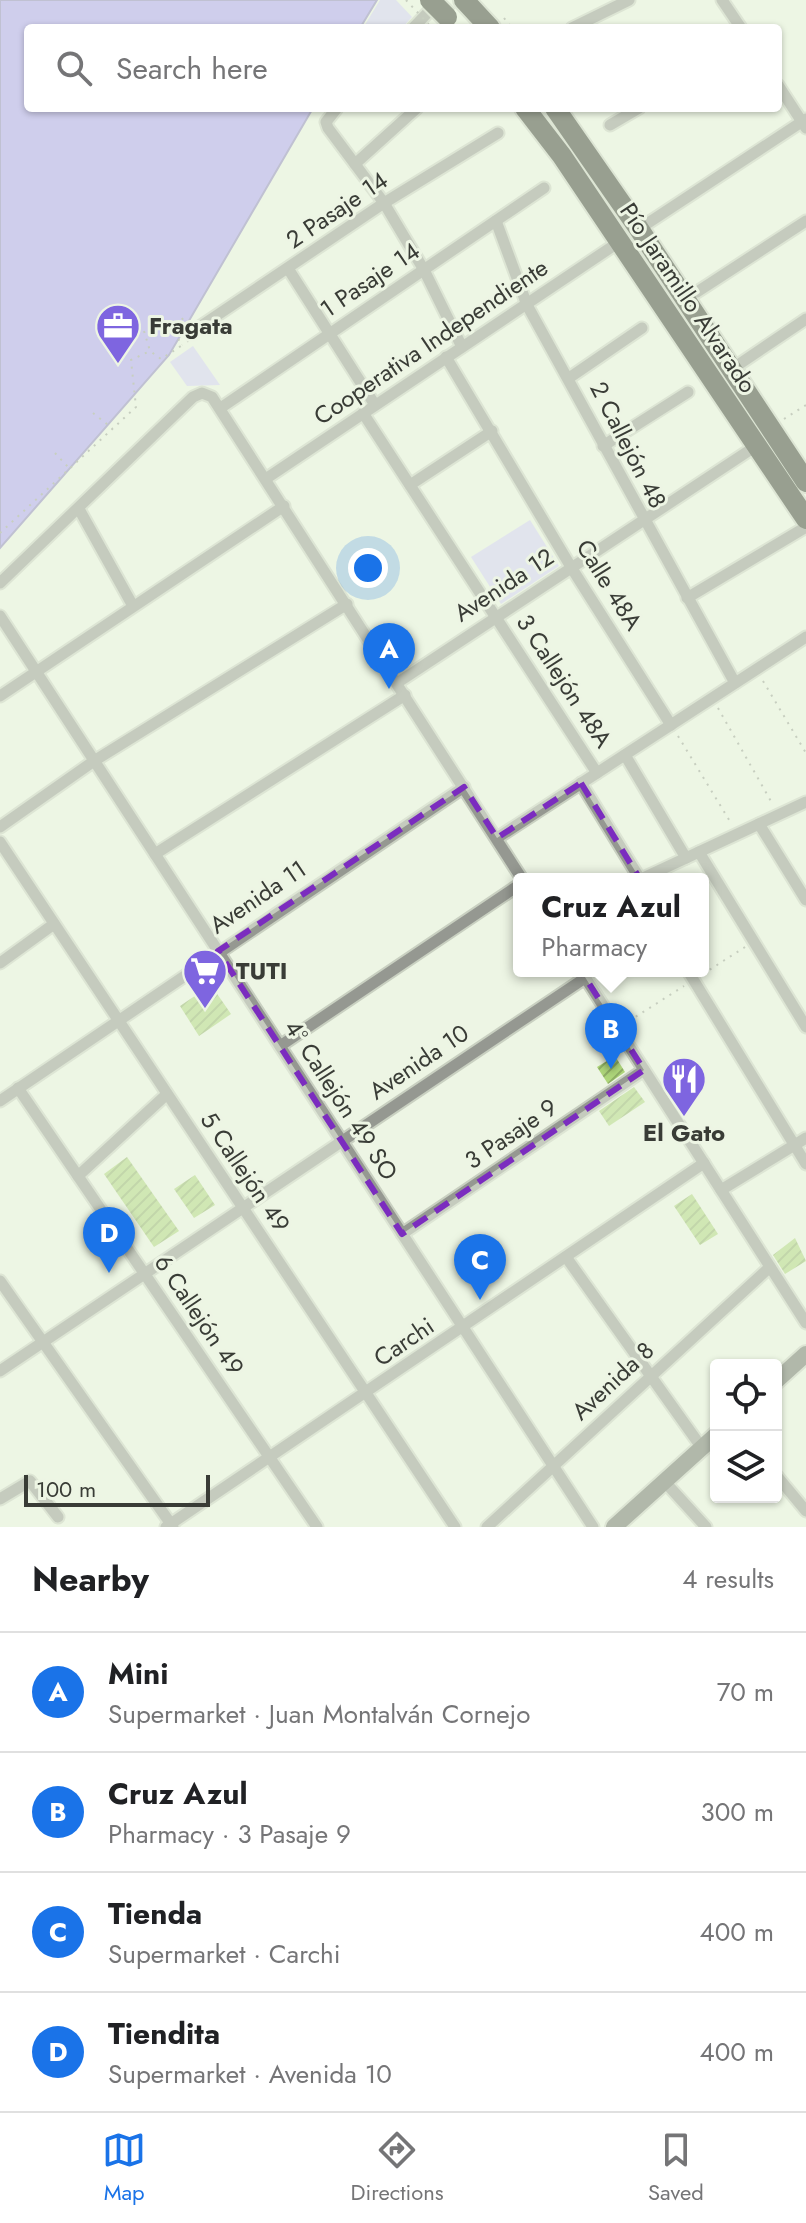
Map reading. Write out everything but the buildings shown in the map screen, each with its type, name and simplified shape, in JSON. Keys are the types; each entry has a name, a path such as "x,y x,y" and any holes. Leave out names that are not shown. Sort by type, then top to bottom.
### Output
{"highway":[{"path":"430,0 444,18"},
{"path":"464,0 485,22"},
{"name":"Pío Jaramillo Alvarado","path":"528,112 806,519"},
{"name":"Pío Jaramillo Alvarado","path":"558,112 806,482"}],"street":[{"path":"580,24 629,0"},
{"path":"722,0 738,24"},
{"path":"639,229 804,123 782,91"},
{"path":"334,112 326,122 384,203 424,270 462,347"},
{"path":"355,164 413,112"},
{"path":"610,125 632,112"},
{"name":"2 Pasaje 14","path":"201,326 289,270 384,203 498,133"},
{"name":"1 Pasaje 14","path":"222,407 544,188"},
{"name":"2 Callejón 48","path":"496,221 527,305 569,378 643,521 735,683"},
{"path":"697,292 806,221"},
{"name":"Cooperativa Independiente","path":"267,478 619,242"},
{"path":"289,270 375,405"},
{"path":"732,369 806,319"},
{"path":"569,378 642,328"},
{"name":"Calle 48A","path":"446,357 571,567 671,725"},
{"path":"603,446 688,392"},
{"path":"0,583 193,397 202,393 212,397 222,407 518,873"},
{"name":"3 Callejón 48A","path":"363,413 597,773"},
{"path":"410,485 492,431"},
{"name":"Avenida 12","path":"397,683 756,446"},
{"path":"0,696 284,506"},
{"path":"79,509 133,606"},
{"path":"687,598 806,527"},
{"path":"0,827 94,761 347,604"},
{"name":"4º Callejón 49 SO","path":"0,616 593,1527"},
{"path":"497,838 806,637"},
{"path":"155,854 405,695"},
{"path":"625,755 686,858"},
{"name":"3 Callejón 48A","path":"581,783 636,873"},
{"name":"Avenida 11","path":"0,1101 464,787"},
{"path":"653,873 806,802"},
{"path":"759,824 806,900"},
{"name":"5 Callejón 49","path":"0,842 455,1527"},
{"path":"699,852 806,1027"},
{"path":"280,1046 513,889"},
{"path":"0,963 54,924"},
{"name":"Avenida 10","path":"0,1371 579,977"},
{"path":"585,977 806,1323"},
{"path":"692,977 806,1164"},
{"name":"3 Pasaje 9","path":"402,1234 644,1070"},
{"name":"6 Callejón 49","path":"18,1088 317,1527"},
{"path":"78,1176 167,1094"},
{"path":"721,1190 806,1138"},
{"name":"Carchi","path":"170,1526 704,1163"},
{"path":"566,1257 649,1378 702,1448"},
{"name":"Avenida 8","path":"487,1527 770,1267"},
{"path":"0,1281 170,1526"},
{"path":"782,1376 806,1354"},
{"path":"614,1527 710,1441"},
{"path":"0,1499 30,1481 58,1517"},
{"path":"665,1482 706,1527"},
{"path":"782,1482 806,1511"}],"path":[{"path":"406,0 444,18"},
{"path":"144,331 150,351 161,359 192,337 182,318"},
{"path":"174,326 181,346"},
{"path":"180,326 188,341"},
{"path":"0,533 136,407 131,360 150,351"},
{"path":"770,428 806,405"},
{"path":"93,413 113,428"},
{"path":"55,453 69,468"},
{"path":"0,524 4,529"},
{"path":"756,670 806,753"},
{"path":"712,698 779,815"},
{"path":"671,725 738,834"}],"highlighted area":[{"path":"581,783 640,879 550,922 644,1070 402,1234 218,951 464,787 497,838"}],"shaded area":[{"path":"0,0 377,0 362,24 24,24 24,112 311,112 169,355 0,548"},
{"path":"380,0 396,0 412,17 406,24 365,24"},
{"path":"193,346 220,385 187,386 170,362"},
{"path":"530,520 559,566 501,604 471,557"}],"place":[{"name":"Fragata","path":"118,365"},
{"name":"Mini","path":"389,689"},
{"name":"TUTI","path":"205,1010"},
{"name":"Cruz Azul","path":"611,1069"},
{"name":"El Gato","path":"684,1118"},
{"name":"Tiendita","path":"109,1273"},
{"name":"Tienda","path":"480,1300"}]}
